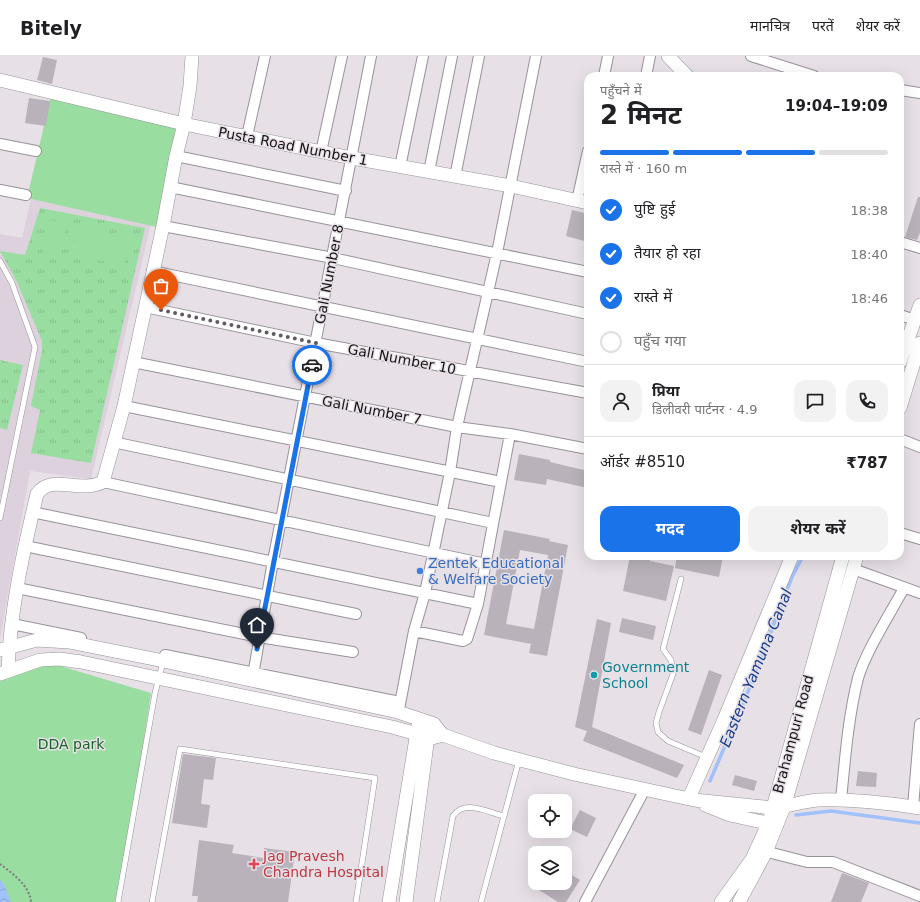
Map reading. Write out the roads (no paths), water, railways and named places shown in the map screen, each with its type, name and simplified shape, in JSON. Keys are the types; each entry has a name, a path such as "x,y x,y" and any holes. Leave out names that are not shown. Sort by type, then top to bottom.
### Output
{"street":[{"path":"103,482 124,406 184,124 190,86 192,56"},
{"path":"247,136 265,56"},
{"path":"321,152 342,56"},
{"name":"Gali Number 8","path":"253,677 273,561 371,56"},
{"path":"400,167 423,56"},
{"path":"428,172 452,56"},
{"path":"455,177 479,56"},
{"path":"399,707 414,631 425,593 458,427 497,253 536,56"},
{"path":"605,72 608,56"},
{"path":"647,72 650,56"},
{"path":"668,56 683,72"},
{"path":"751,56 801,72"},
{"name":"Pusta Road Number 1","path":"0,80 184,124 352,158 511,186 583,202"},
{"path":"904,91 920,93"},
{"path":"0,144 36,151"},
{"path":"176,156 346,191"},
{"path":"170,187 339,223 584,271"},
{"path":"0,190 26,195"},
{"path":"583,202 584,192"},
{"path":"162,226 333,258 584,313"},
{"path":"904,243 920,248"},
{"path":"152,271 584,361"},
{"path":"904,342 920,305"},
{"name":"Gali Number 10","path":"145,307 316,343 584,392"},
{"path":"904,317 914,320"},
{"path":"905,375 920,343"},
{"name":"Gali Number 7","path":"133,362 458,427 510,434 584,448"},
{"path":"124,406 501,482"},
{"path":"414,631 465,640 467,637 478,604 510,434"},
{"path":"904,441 920,447"},
{"path":"113,442 493,522"},
{"path":"486,564 103,482 95,486 83,487 57,483 48,485 41,488 36,494 17,588 12,624 4,648 4,672 40,660 60,659 159,677 432,738 443,735 519,759 574,774 692,799 779,807 803,802 841,800 916,807 920,724"},
{"path":"32,512 478,604"},
{"path":"904,534 920,539"},
{"path":"25,546 356,614"},
{"path":"692,799 707,758 790,560"},
{"name":"Brahampuri Road","path":"779,807 842,560"},
{"name":"Brahampuri Road","path":"739,902 779,807 856,560"},
{"path":"853,569 920,593"},
{"path":"17,588 259,637 353,652"},
{"path":"841,800 849,730 858,678 864,661 904,588"},
{"path":"12,624 253,677 399,707 425,721 434,724 443,735"},
{"path":"4,648 37,640 68,642 253,677"},
{"path":"406,902 425,721"},
{"path":"389,902 423,736"},
{"path":"585,902 645,789"},
{"path":"692,799 730,815 772,824"},
{"path":"762,850 807,862 833,862 920,896"},
{"name":"Brahampuri Road","path":"721,902 752,859 762,850"}],"lane":[{"path":"0,261 12,283 35,347 0,518"},
{"path":"681,579 663,649 671,660 673,674 656,723 658,732 668,741 707,758"},
{"path":"118,902 163,661"},
{"path":"152,902 180,749 375,778 356,902"},
{"path":"481,902 519,759"},
{"path":"437,902 453,816 457,810 461,807 470,807 504,816"}],"water":[{"path":"0,880 4,884 11,902 0,902"}],"waterway":[{"name":"Eastern Yamuna Canal","path":"710,781 745,699 792,577 801,560"},
{"path":"796,815 831,811 920,823"}],"place":[{"name":"Zentek Educational & Welfare Society","path":"420,571"},
{"name":"Government School","path":"594,675"},
{"name":"Jag Pravesh Chandra Hospital","path":"254,864"}],"park label":[{"name":"DDA park","path":"71,744"}]}
